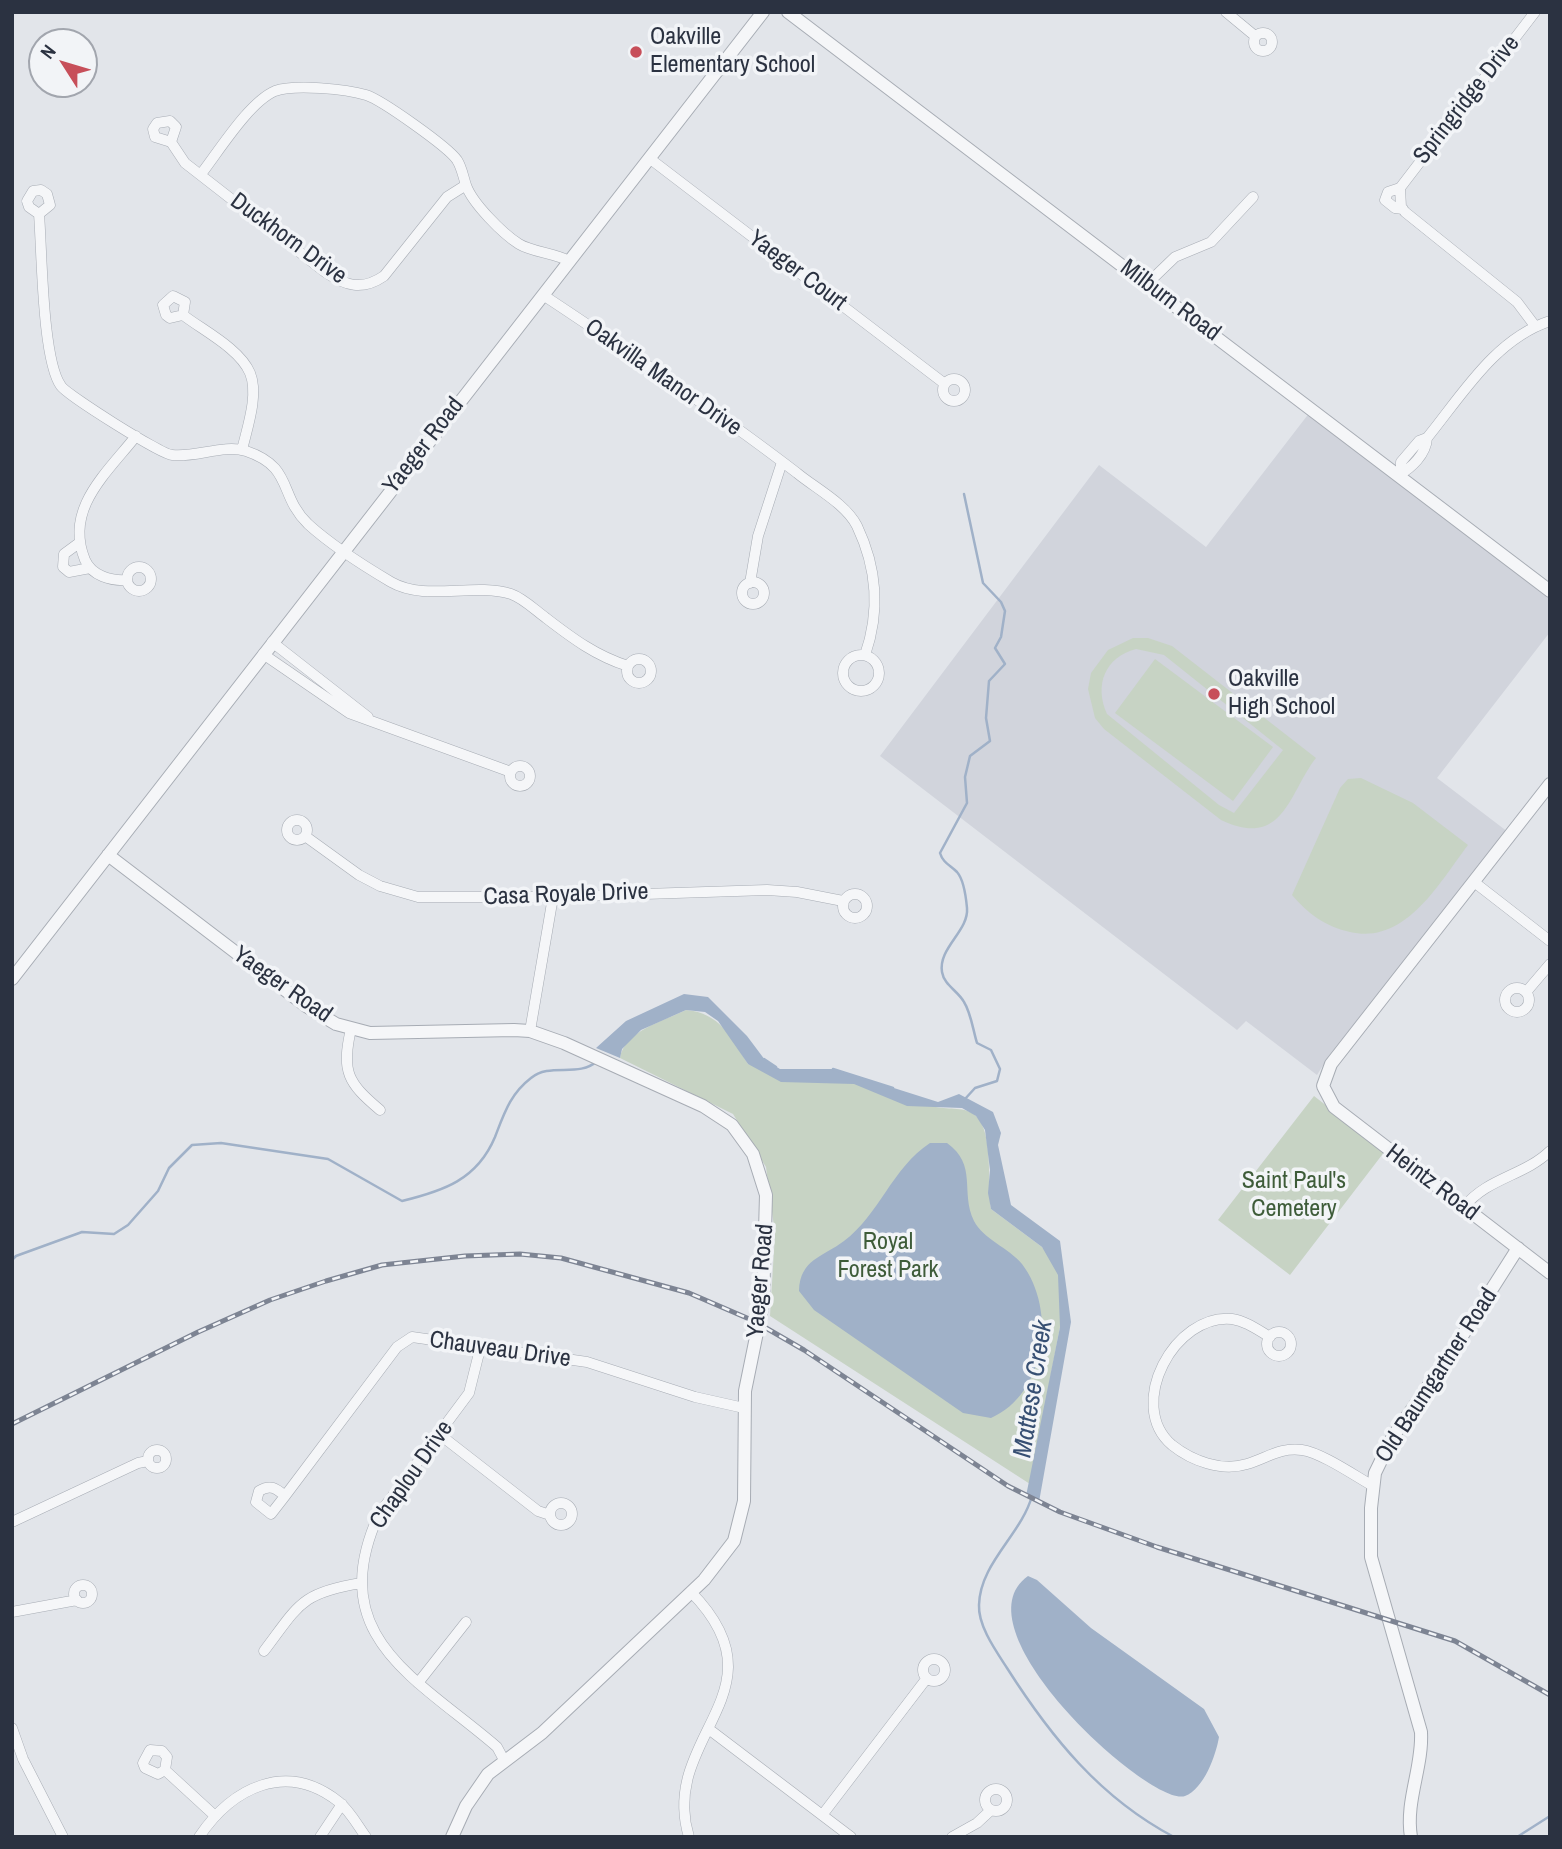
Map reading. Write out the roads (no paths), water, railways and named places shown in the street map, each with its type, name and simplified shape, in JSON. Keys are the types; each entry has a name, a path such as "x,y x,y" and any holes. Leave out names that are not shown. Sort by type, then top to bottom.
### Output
{"street":[{"name":"Yaeger Road","path":"453,1837 474,1793 504,1760 542,1733 691,1592 726,1555 741,1523 744,1501 744,1408 765,1281 767,1213 761,1174 742,1137 717,1114 585,1053 530,1031 494,1030 401,1035 351,1029 306,1006 108,855 763,12"},
{"name":"Milburn Road","path":"788,12 1400,473 1550,591"},
{"path":"1226,12 1255,36"},
{"name":"Springridge Drive","path":"1535,12 1399,188 1403,209 1517,302 1535,326"},
{"path":"201,174 258,103 274,92 306,88 365,95 380,102 456,158 466,185 478,206 521,246 552,253 569,261"},
{"name":"Duckhorn Drive","path":"170,142 185,163 325,272 348,286 374,283 384,276 447,197 466,185"},
{"name":"Yaeger Court","path":"649,158 945,384"},
{"path":"1147,285 1175,257 1211,242 1253,197"},
{"path":"39,214 51,368 69,396 103,413 170,456 243,450 271,462 285,480 293,508 310,526 393,583 412,590 485,590 516,596 585,647 628,666"},
{"name":"Oakvilla Manor Drive","path":"543,295 673,382 840,507 856,525 870,566 877,612 865,655"},
{"path":"183,316 239,357 251,374 251,408 243,450"},
{"path":"1400,473 1408,472 1426,447 1427,438 1502,348 1535,326 1550,321"},
{"path":"127,580 100,576 90,568 79,543 80,517 89,495 136,436"},
{"path":"750,583 758,536 782,462"},
{"path":"79,543 64,554 63,567 69,572 90,568"},
{"path":"272,642 374,721"},
{"path":"263,654 349,713 511,772"},
{"path":"1550,785 1474,882 1550,942"},
{"name":"Casa Royale Drive","path":"305,835 359,875 380,886 418,897 553,897 767,890 797,892 843,901"},
{"path":"12,979 108,855"},
{"name":"Heintz Road","path":"1474,882 1331,1064 1323,1086 1334,1107 1550,1273"},
{"path":"530,1031 553,897"},
{"path":"1527,991 1550,964"},
{"path":"351,1029 347,1056 350,1080 354,1087 380,1110"},
{"path":"1464,1207 1474,1194 1489,1184 1537,1163 1550,1151"},
{"name":"Old Baumgartner Road","path":"1412,1837 1410,1814 1420,1759 1421,1732 1371,1557 1373,1486 1385,1450 1518,1248"},
{"path":"1270,1337 1242,1321 1222,1319 1201,1323 1186,1334 1173,1349 1155,1386 1152,1404 1161,1433 1180,1451 1206,1463 1234,1467 1274,1451 1306,1450 1373,1486"},
{"name":"Chauveau Drive","path":"285,1496 397,1347 412,1337 587,1362 695,1397 744,1408"},
{"name":"Chaplou Drive","path":"481,1345 473,1387 379,1514 370,1534 360,1583 375,1636 393,1663 497,1748 504,1760"},
{"path":"439,1434 538,1511 550,1515"},
{"path":"12,1522 138,1463 148,1461"},
{"path":"264,1651 290,1617 315,1593 360,1583"},
{"path":"689,1837 685,1817 687,1776 723,1699 729,1664 717,1624 691,1592"},
{"path":"12,1612 77,1601"},
{"path":"418,1683 466,1622"},
{"path":"823,1814 927,1678"},
{"path":"12,1728 23,1759 64,1837"},
{"path":"710,1730 851,1837"},
{"path":"165,1770 214,1815"},
{"path":"200,1837 214,1815 239,1795 270,1782 317,1789 342,1804 366,1837"},
{"path":"320,1837 342,1804"},
{"path":"952,1837 977,1824 991,1810"}],"water":[{"path":"684,994 708,997 747,1036 765,1060 780,1069 834,1069 938,1102 959,1094 993,1112 1001,1133 998,1145 1011,1205 1060,1241 1071,1322 1039,1502 1026,1496 1060,1327 1058,1275 1042,1247 991,1209 985,1130 976,1116 962,1108 907,1106 854,1084 781,1082 748,1064 718,1021 705,1012 686,1010 641,1030 622,1049 620,1058 596,1048 626,1021"},
{"path":"930,1143 947,1143 956,1151 965,1170 968,1200 974,1221 983,1233 1022,1264 1033,1283 1040,1304 1042,1327 1034,1371 1024,1390 1010,1406 991,1418 963,1413 814,1310 799,1291 800,1280 808,1265 856,1230 905,1165"},
{"path":"1028,1576 1037,1580 1091,1628 1204,1709 1219,1737 1208,1771 1192,1792 1185,1796 1166,1792 1136,1774 1101,1746 1066,1710 1036,1672 1016,1634 1012,1601"}],"waterway":[{"path":"964,494 983,583 1001,602 1005,611 1001,637 995,648 1005,664 989,681 986,718 990,741 970,756 965,777 967,803 940,853 959,875 967,908 963,924 945,955 942,972 945,981 966,1006 977,1043 991,1050 1000,1069 997,1081 975,1088 965,1099"},
{"name":"Mattese Creek","path":"764,1059 776,1067"},
{"name":"Mattese Creek","path":"12,1260 16,1256 82,1232 114,1234 128,1225 158,1191 169,1168 192,1145 221,1143 328,1159 402,1201 431,1193 457,1181 479,1164 488,1152 513,1098 531,1078 547,1071 582,1069 597,1061"},
{"name":"Mattese Creek","path":"833,1069 893,1088"},
{"name":"Mattese Creek","path":"1032,1496 1019,1524 986,1576 979,1605 981,1621 998,1654 1041,1718 1079,1764 1123,1804 1174,1837"},
{"name":"Mattese Creek","path":"1517,1837 1550,1816"}],"railway":[{"path":"12,1424 198,1332 270,1300 326,1281 382,1265 465,1256 520,1254 561,1258 689,1293 754,1321 804,1350 1008,1486 1060,1512 1157,1547 1455,1641 1550,1695"}],"place":[{"name":"Oakville Elementary School","path":"636,52"},
{"name":"Oakville High School","path":"1214,694"}],"park label":[{"name":"Saint Paul's Cemetery","path":"1294,1196"},
{"name":"Royal Forest Park","path":"888,1257"}]}
